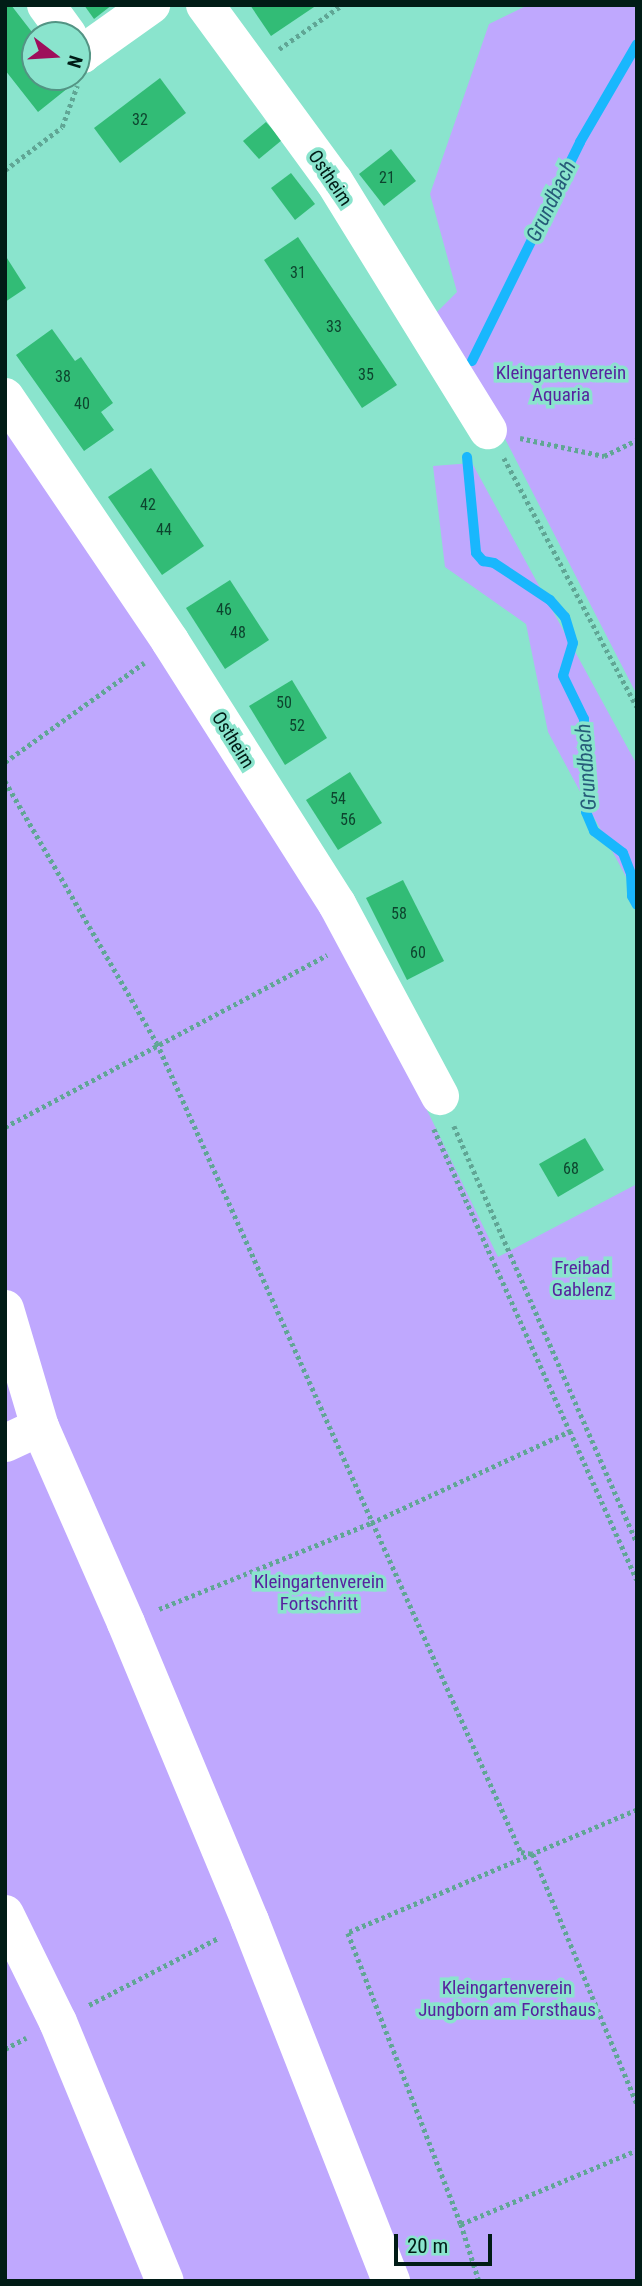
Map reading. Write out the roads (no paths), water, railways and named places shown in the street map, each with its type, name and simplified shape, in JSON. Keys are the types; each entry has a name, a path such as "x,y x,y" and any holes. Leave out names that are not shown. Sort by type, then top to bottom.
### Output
{"street":[{"path":"46,5 58,21"},
{"path":"91,38 151,5"},
{"name":"Ostheim","path":"205,5 334,181 488,430"},
{"name":"Ostheim","path":"5,397 170,641 337,904 440,1096"},
{"path":"5,1310 40,1427 126,1623 250,1921 391,2281"},
{"path":"5,1443 40,1427"},
{"path":"5,1914 58,2022 165,2281"}],"waterway":[{"name":"Grundbach","path":"472,361 580,142 637,44"},
{"name":"Grundbach","path":"467,457 476,553 483,561 494,563 550,600 565,617 573,643 563,676 584,719 584,763 588,785 586,812 594,831 623,853 631,874 632,896 637,905"}],"park label":[{"name":"Kleingartenverein Aquaria","path":"561,384"},
{"name":"Freibad Gablenz","path":"582,1279"},
{"name":"Kleingartenverein Fortschritt","path":"319,1593"},
{"name":"Kleingartenverein Jungborn am Forsthaus","path":"507,1999"}]}
